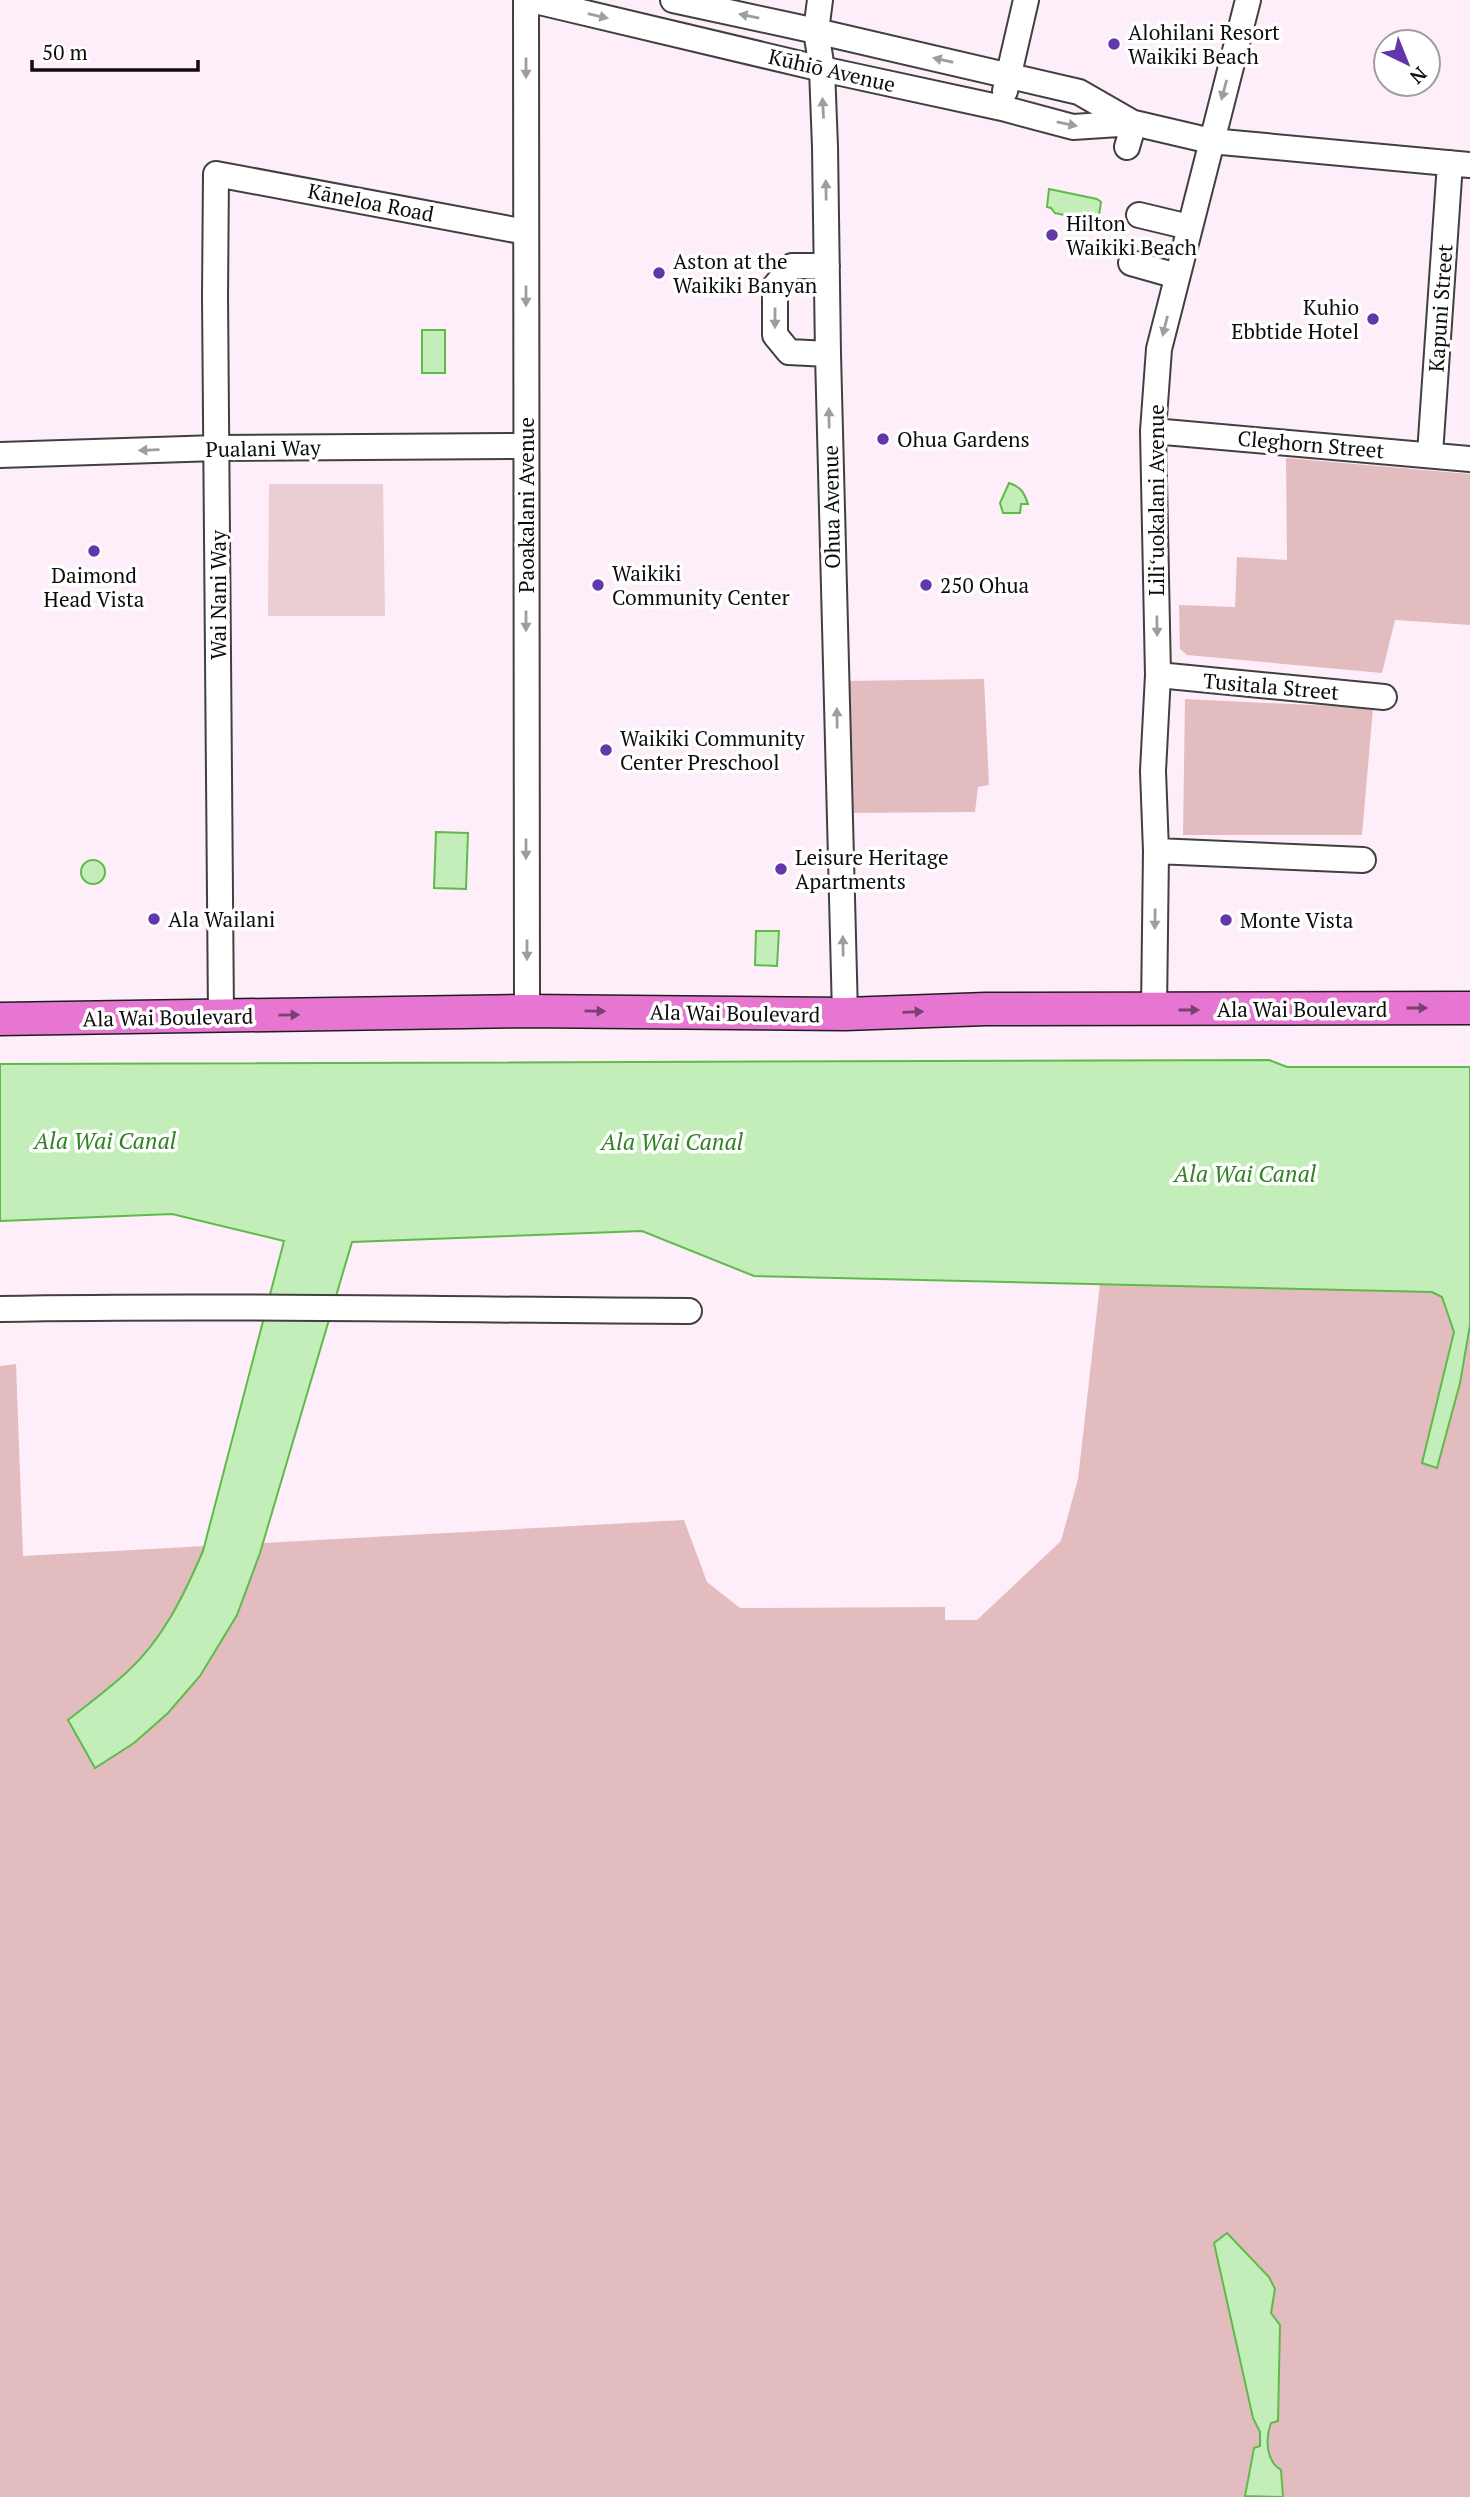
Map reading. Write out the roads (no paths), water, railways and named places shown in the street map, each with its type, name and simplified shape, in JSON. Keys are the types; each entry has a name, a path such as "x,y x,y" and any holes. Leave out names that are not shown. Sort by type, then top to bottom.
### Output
{"main road":[{"name":"Ala Wai Boulevard","path":"0,1019 527,1011 845,1014 986,1009 1470,1008"}],"street":[{"name":"Kūhiō Avenue","path":"529,0 1002,108 1073,127 1131,135 1460,164"},
{"name":"Paoakalani Avenue","path":"527,1011 526,232 529,0"},
{"name":"Kūhiō Avenue","path":"673,0 1079,92 1131,135"},
{"name":"Ohua Avenue","path":"820,0 816,31 822,69 845,1014"},
{"path":"1002,108 1026,0"},
{"name":"Liliʻuokalani Avenue","path":"1154,1010 1156,851 1153,771 1158,675 1153,431 1159,349 1248,0"},
{"name":"Kapuni Street","path":"1430,454 1449,189 1460,164"},
{"name":"Kāneloa Road","path":"216,174 526,232"},
{"name":"Wai Nani Way","path":"216,174 220,1016"},
{"path":"1139,215 1189,227"},
{"path":"1131,263 1177,276"},
{"path":"827,265 792,266 775,286 775,335 789,352 828,354"},
{"name":"Cleghorn Street","path":"1153,431 1470,459"},
{"name":"Pualani Way","path":"0,455 217,448 526,446"},
{"name":"Tusitala Street","path":"1158,675 1384,697"},
{"path":"1156,851 1363,860"},
{"path":"0,1309 161,1306 689,1311"}],"water":[{"path":"1049,189 1097,199 1101,202 1098,222 1055,213 1047,207"},
{"path":"422,330 445,330 445,373 422,373"},
{"path":"1009,483 1019,488 1027,500 1028,504 1021,504 1020,513 1003,513 1000,503"},
{"path":"436,832 468,833 466,889 434,888"},
{"path":"93,860 104,867 105,872 98,883 93,884 82,877 81,872 88,861"},
{"path":"756,931 779,931 777,966 755,965"},
{"name":"Ala Wai Canal","path":"1269,1060 1287,1067 1470,1067 1470,1325 1460,1383 1437,1468 1422,1463 1454,1332 1442,1297 1432,1292 754,1276 642,1231 352,1242 260,1553 237,1615 200,1676 168,1713 134,1743 95,1768 68,1720 128,1671 152,1645 172,1616 196,1567 203,1551 284,1241 172,1214 0,1221 0,1064"},
{"path":"1227,2233 1269,2277 1275,2289 1271,2313 1280,2325 1278,2421 1271,2423 1268,2443 1272,2461 1281,2470 1283,2497 1245,2496 1254,2448 1260,2446 1260,2432 1253,2418 1214,2243"}],"place":[{"name":"Alohilani Resort Waikiki Beach","path":"1114,44"},
{"name":"Hilton Waikiki Beach","path":"1052,235"},
{"name":"Aston at the Waikiki Banyan","path":"659,273"},
{"name":"Kuhio Ebbtide Hotel","path":"1373,319"},
{"name":"Ohua Gardens","path":"883,439"},
{"name":"Daimond Head Vista","path":"94,551"},
{"name":"Waikiki Community Center","path":"598,585"},
{"name":"250 Ohua","path":"926,585"},
{"name":"Waikiki Community Center Preschool","path":"606,750"},
{"name":"Leisure Heritage Apartments","path":"781,869"},
{"name":"Ala Wailani","path":"154,919"},
{"name":"Monte Vista","path":"1226,920"}]}
